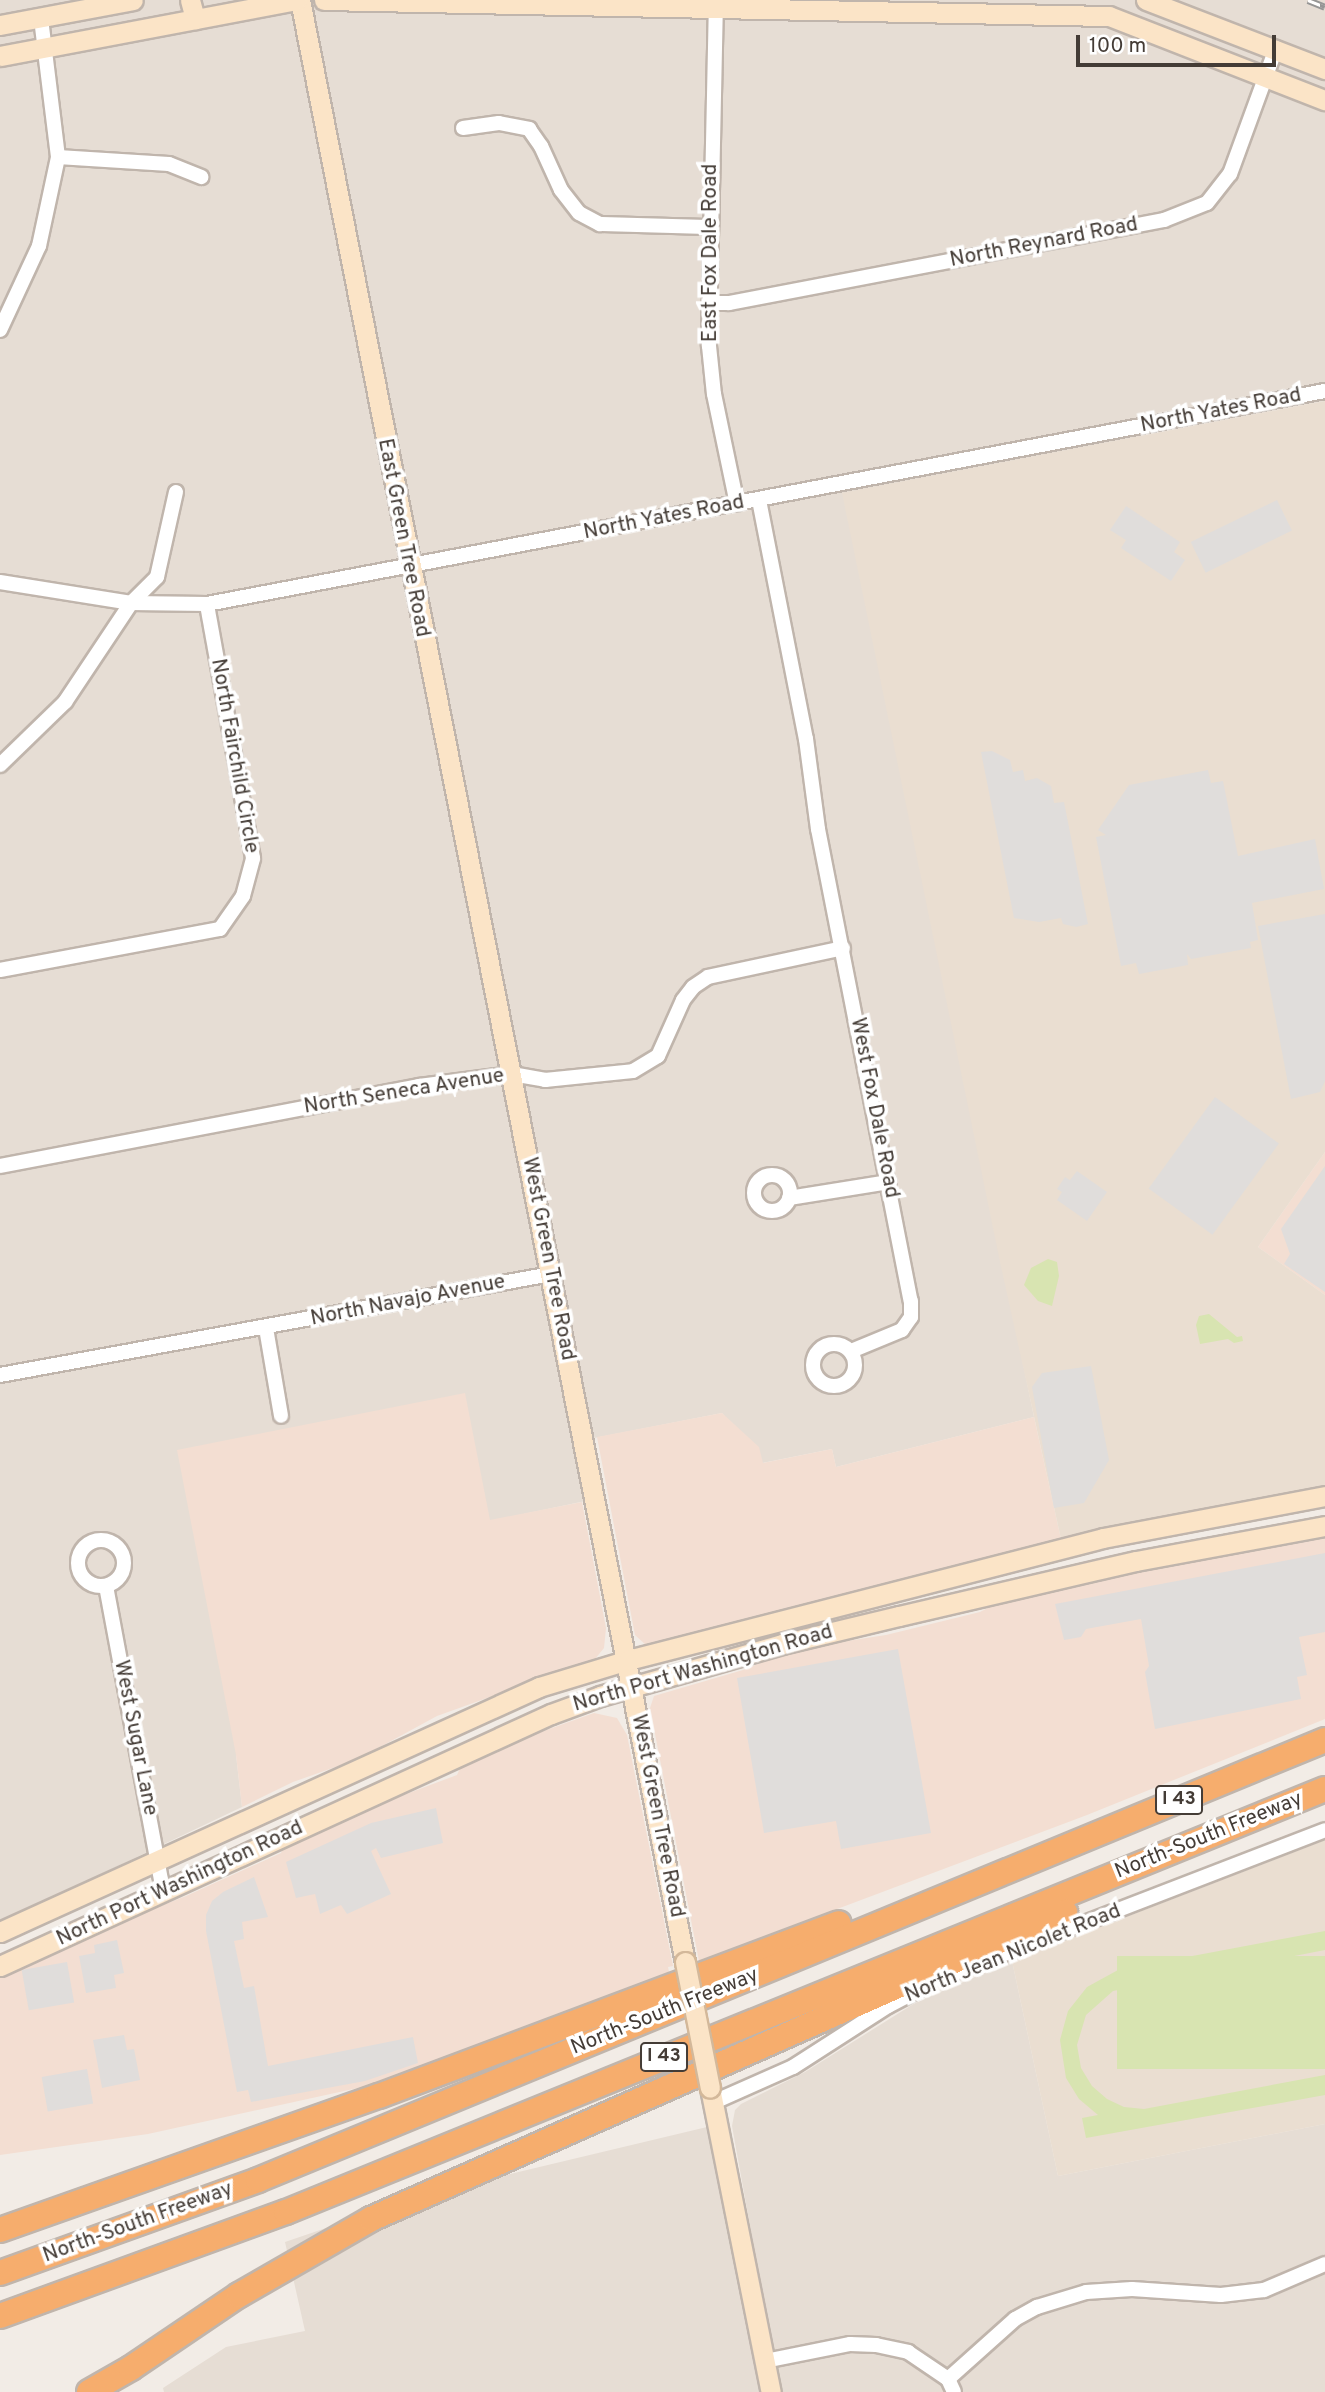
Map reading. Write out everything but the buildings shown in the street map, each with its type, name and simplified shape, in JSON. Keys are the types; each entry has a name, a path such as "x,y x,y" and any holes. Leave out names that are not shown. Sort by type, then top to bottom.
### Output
{"highway":[{"name":"North-South Freeway","path":"0,2273 258,2180 1325,1740"},
{"name":"North-South Freeway","path":"0,2316 286,2212 1325,1789"},
{"path":"0,2230 379,2096 963,1877 1032,1861"},
{"path":"89,2392 131,2368 249,2288 371,2219 1070,1910 1109,1877"},
{"path":"0,2220 37,2215"}],"street":[{"path":"0,25 133,0"},
{"path":"0,56 193,10 298,0"},
{"name":"East Green Tree Road","path":"298,0 512,1074"},
{"path":"324,0 716,4 1109,16 1325,100"},
{"path":"1146,0 1325,69"},
{"name":"East Fox Dale Road","path":"716,4 709,227 709,346 714,394 737,504"},
{"path":"0,330 39,246 58,157 41,18"},
{"name":"North Reynard Road","path":"710,303 729,303 1164,220 1207,203 1230,174 1276,48"},
{"path":"463,128 499,122 529,129 541,146 561,190 579,213 600,224 709,227"},
{"path":"58,157 169,164 201,177"},
{"name":"North Yates Road","path":"0,582 131,603 208,604 1325,391"},
{"path":"0,765 65,702 131,603 157,577 176,492"},
{"name":"West Fox Dale Road","path":"759,500 806,739 818,830 911,1301 911,1317 907,1326 892,1336 851,1351"},
{"name":"North Fairchild Circle","path":"0,970 220,929 243,896 253,858 208,604"},
{"name":"North Seneca Avenue","path":"0,1166 419,1086 512,1074 545,1080 640,1068 658,1056 683,1000 693,987 708,976 843,948"},
{"name":"West Green Tree Road","path":"512,1074 771,2392"},
{"path":"789,1198 889,1182"},
{"name":"North Navajo Avenue","path":"0,1375 551,1274"},
{"path":"266,1328 281,1416"},
{"name":"North Port Washington Road","path":"0,1932 539,1687 628,1660 1103,1538 1325,1496"},
{"name":"North Port Washington Road","path":"0,1966 551,1714 631,1686 782,1644 1109,1567 1325,1526"},
{"name":"West Sugar Lane","path":"106,1586 163,1891"},
{"path":"539,1687 551,1714"},
{"path":"254,1816 263,1846"},
{"name":"North Jean Nicolet Road","path":"712,2095 793,2067 888,2006 947,1977 1325,1830"},
{"path":"765,2361 850,2344 876,2344 908,2352 951,2386 1015,2319 1037,2307 1074,2296 1132,2289 1210,2295 1264,2290 1325,2264"}],"shaded area":[{"path":"0,0 1325,0 1325,401 843,494 1034,1417 836,1467 832,1449 762,1463 722,1413 584,1440 595,1499 490,1521 236,1755 242,1807 0,1922"},
{"path":"1325,401 1325,1152 1258,1247 1325,1295 1325,1487 1061,1539 1000,1262 842,493"},
{"path":"1277,500 1292,531 1206,573 1191,542"},
{"path":"1126,506 1180,542 1174,552 1185,560 1171,581 1121,548 1126,540 1110,530"},
{"path":"992,751 1010,760 1013,772 1023,770 1025,781 1037,778 1051,786 1054,803 1064,802 1088,924 1076,927 1063,924 1061,918 1039,922 1014,918 981,752"},
{"path":"1208,770 1211,783 1223,781 1238,856 1315,839 1324,889 1252,903 1258,940 1250,942 1251,948 1191,959 1187,954 1188,965 1139,974 1136,963 1121,966 1096,837 1106,835 1098,830 1129,785"},
{"path":"1325,914 1325,1081 1320,1092 1291,1099 1258,926"},
{"path":"1215,1097 1279,1143 1212,1235 1149,1188"},
{"path":"1325,1152 1325,1295 1258,1247"},
{"path":"1325,1166 1325,1292 1284,1264 1290,1254 1281,1229"},
{"path":"1077,1171 1107,1192 1087,1221 1057,1200 1062,1192 1057,1189 1065,1177 1070,1180"},
{"path":"1091,1366 1109,1460 1084,1503 1054,1508 1032,1387 1042,1373"},
{"path":"465,1393 490,1520 582,1502 606,1628 604,1648 595,1659 437,1716 358,1759 293,1782 242,1807 236,1755 177,1450"},
{"path":"722,1413 759,1447 763,1463 832,1449 836,1467 1034,1417 1061,1539 647,1646 635,1635 597,1437"},
{"path":"1325,1535 1325,1719 1087,1815 699,1961 650,1708 654,1696 743,1670 795,1649 886,1635 980,1612 1003,1600 1108,1576"},
{"path":"1325,1553 1325,1632 1299,1637 1307,1675 1297,1677 1301,1699 1155,1729 1145,1672 1149,1666 1141,1619 1086,1629 1081,1637 1064,1640 1055,1604"},
{"path":"898,1649 931,1833 841,1849 836,1821 764,1833 737,1678"},
{"path":"594,1713 617,1718 627,1735 673,1966 668,1967 669,1972 376,2084 148,2134 0,2155 0,1975 281,1853 284,1845 334,1821 457,1775 462,1764 496,1748"},
{"path":"436,1808 443,1843 381,1858 376,1848 371,1851 391,1894 347,1914 341,1905 320,1914 315,1894 296,1898 286,1862 371,1823"},
{"path":"1325,1840 1325,2124 1058,2176 1012,1961"},
{"path":"254,1877 268,1917 242,1922 244,1939 234,1941 244,1988 254,1986 268,2066 413,2037 418,2063 365,2081 251,2102 248,2090 237,2092 206,1931 206,1915 212,1901 223,1892"},
{"path":"117,1940 124,1973 114,1975 116,1988 86,1993 79,1956 95,1953 94,1945"},
{"path":"1012,1961 1058,2176 1325,2124 1325,2392 780,2392 732,2126 735,2110 741,2104 805,2072 915,2003"},
{"path":"67,1962 74,2002 29,2010 22,1970"},
{"path":"124,2035 127,2050 134,2049 140,2080 102,2088 93,2040"},
{"path":"87,2069 93,2103 48,2111 42,2077"},
{"path":"707,2127 725,2195 763,2392 164,2392 163,2388 226,2347 305,2331 285,2242 426,2194"}],"green space":[{"path":"1048,1259 1057,1262 1059,1276 1052,1306 1038,1301 1024,1285 1031,1268"},
{"path":"1209,1314 1237,1337 1242,1336 1243,1341 1234,1343 1228,1339 1200,1344 1196,1325 1199,1316"},
{"path":"1325,1931 1325,1950 1113,1991 1086,2015 1077,2045 1081,2068 1092,2086 1107,2099 1124,2107 1144,2109 1325,2075 1325,2095 1086,2138 1082,2118 1098,2115 1079,2099 1066,2078 1060,2040 1068,2011 1087,1987 1118,1970"},
{"path":"1117,1956 1325,1956 1325,2069 1117,2069"}],"railway":[{"path":"1308,0 1325,7"}]}
